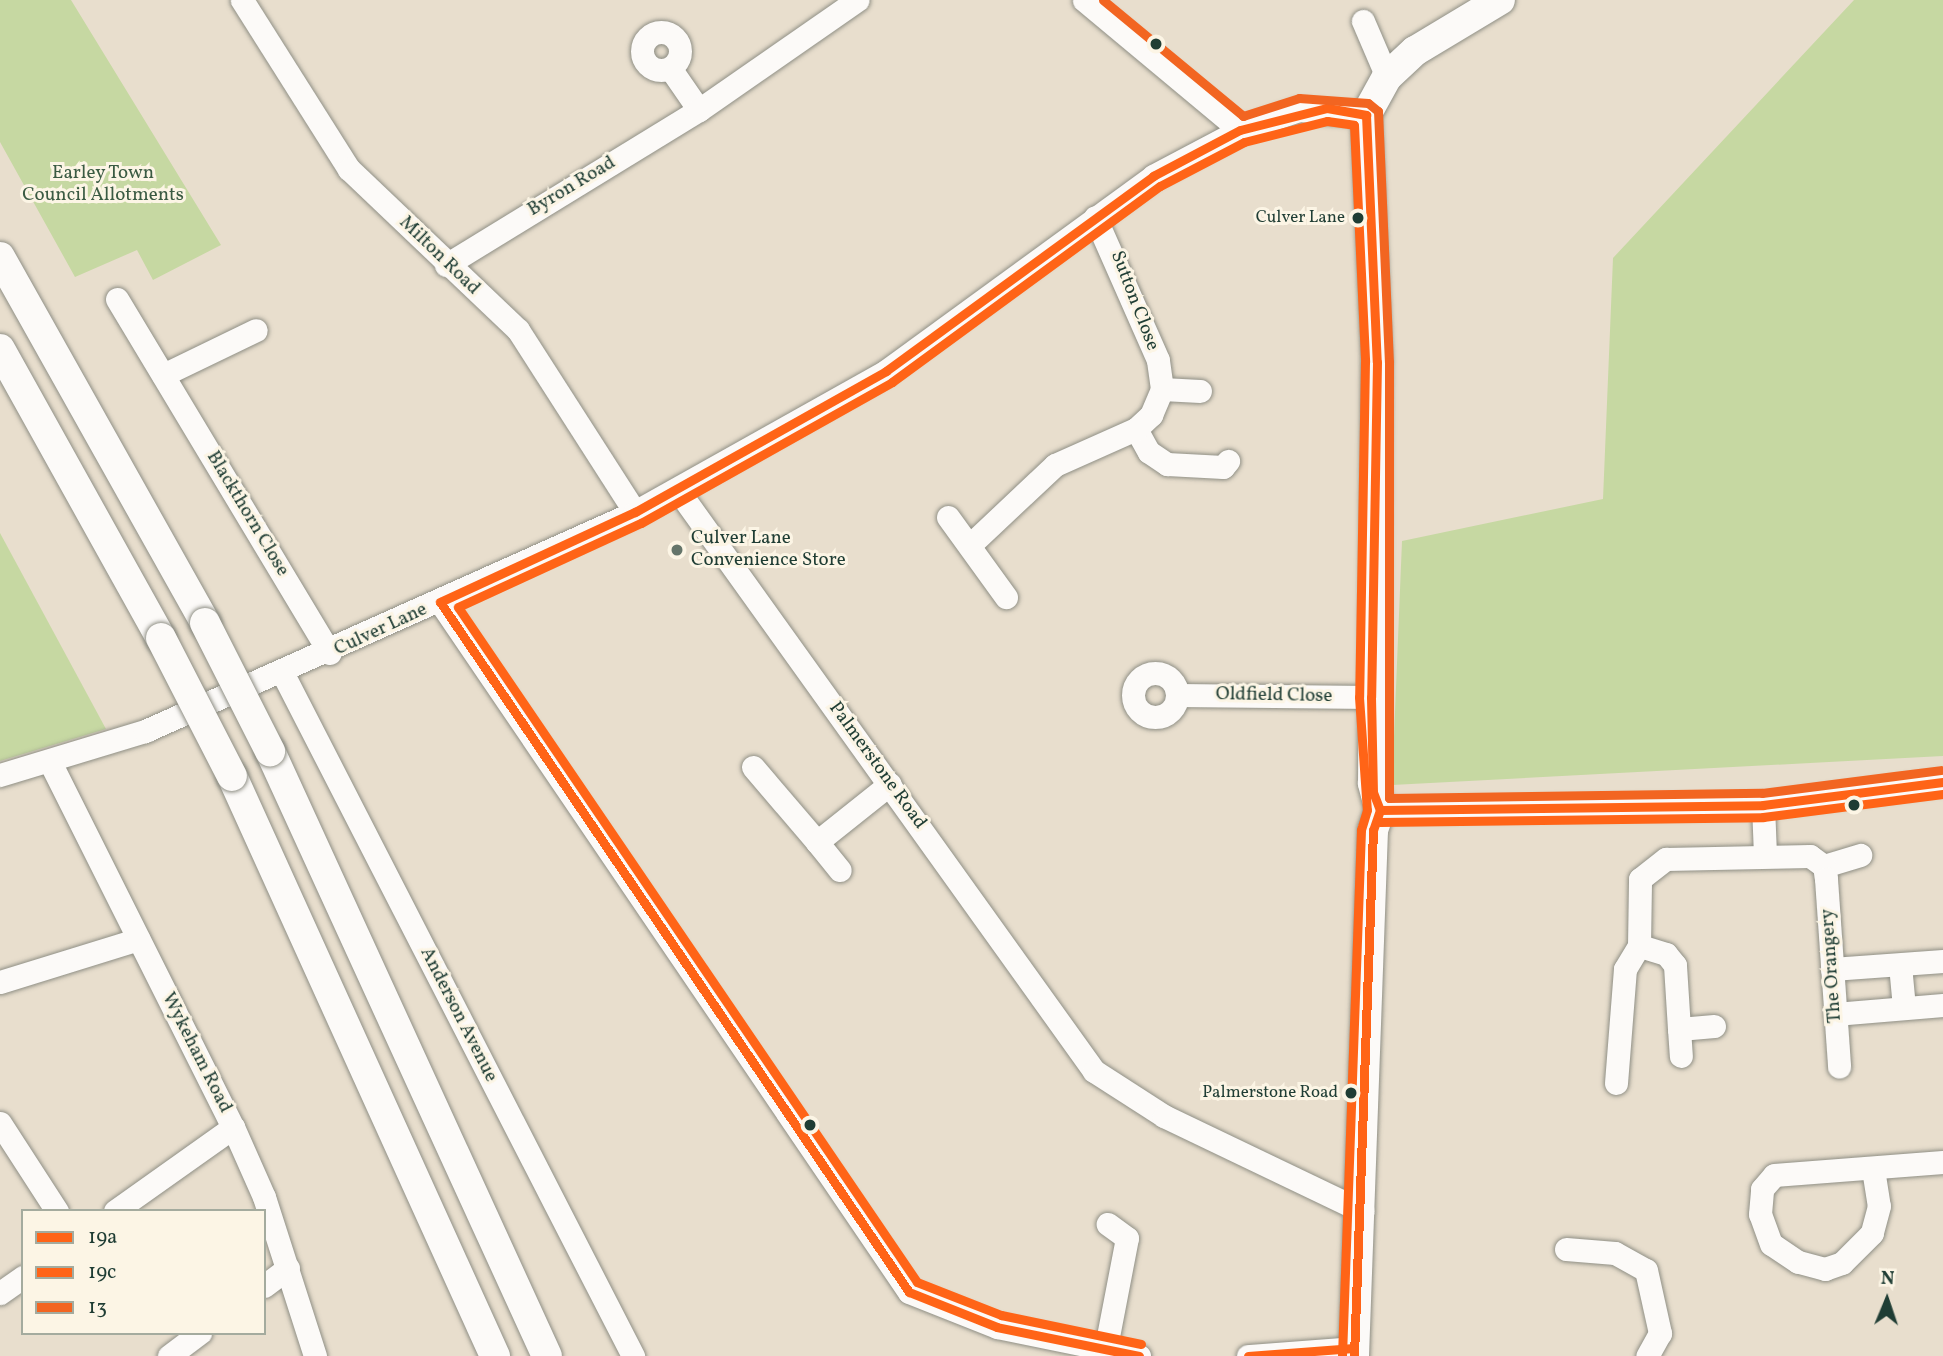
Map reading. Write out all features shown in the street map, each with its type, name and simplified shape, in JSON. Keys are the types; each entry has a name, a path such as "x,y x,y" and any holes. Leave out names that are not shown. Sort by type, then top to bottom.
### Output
{"main road":[{"path":"1354,1352 1362,1211 1373,830 1380,810 1373,792 1371,697 1377,362 1366,115 1387,77 1415,51 1500,0"},
{"path":"0,257 205,622 270,751 547,1356"},
{"path":"0,349 161,638 232,776 495,1356"}],"street":[{"name":"Milton Road","path":"242,0 349,169 446,265 518,330 635,512"},
{"name":"Byron Road","path":"446,265 699,110 857,0"},
{"path":"1084,0 1240,130"},
{"path":"1363,21 1387,77"},
{"path":"670,68 699,110"},
{"name":"Culver Lane","path":"0,775 145,731 283,674 635,512 886,371 1153,176 1240,130 1300,110 1366,115"},
{"name":"Sutton Close","path":"1095,217 1153,348 1162,389"},
{"name":"Blackthorn Close","path":"117,299 330,653"},
{"path":"163,375 256,330"},
{"path":"970,545 1055,465 1136,429 1151,415 1162,389 1200,391"},
{"path":"1136,429 1149,452 1167,464 1223,467 1228,461"},
{"name":"Palmerstone Road","path":"677,489 1094,1071 1164,1116 1362,1211"},
{"path":"948,517 1006,597"},
{"path":"440,602 909,1292 997,1327 1105,1352 1139,1356"},
{"name":"Anderson Avenue","path":"283,674 633,1356"},
{"name":"Oldfield Close","path":"1177,695 1371,697"},
{"name":"Wykeham Road","path":"43,764 65,787 233,1127 265,1209"},
{"path":"753,767 840,870"},
{"path":"1380,810 1763,805 1943,782"},
{"path":"817,842 890,784"},
{"path":"1763,805 1765,854"},
{"path":"1616,1083 1608,1042 1625,969 1639,946 1636,896 1650,868 1666,859 1765,854 1810,856 1824,866 1860,855"},
{"name":"The Orangery","path":"1824,866 1839,1067"},
{"path":"0,982 139,939"},
{"path":"1639,946 1666,954 1675,965 1681,1056"},
{"path":"1832,969 1943,961"},
{"path":"1900,965 1904,1007"},
{"path":"1835,1014 1943,1005"},
{"path":"1679,1029 1714,1026"},
{"path":"0,1123 56,1209"},
{"path":"118,1209 233,1127"},
{"path":"1873,1169 1879,1206 1872,1233 1842,1263 1825,1269 1798,1262 1771,1244 1760,1214 1762,1189 1774,1175 1943,1162"},
{"name":"Wykeham Road","path":"266,1212 288,1268 315,1356"},
{"path":"1105,1352 1127,1238 1108,1224"},
{"path":"1579,1242 1615,1254 1646,1270 1660,1333 1647,1356"},
{"path":"266,1284 288,1268"},
{"path":"0,1293 21,1278"},
{"path":"169,1356 197,1335"},
{"path":"1248,1356 1354,1352"}],"green space":[{"name":"Earley Town Council Allotments","path":"0,0 71,0 221,245 153,280 137,250 75,277 0,142"},
{"path":"1854,0 1943,0 1943,756 1392,785 1402,541 1603,499 1613,258"},
{"path":"0,533 106,729 0,761"}],"transit line":[{"name":"13","path":"1103,0 1243,116 1299,98 1368,103 1378,111 1389,362 1389,798 1762,793 1941,770"},
{"name":"19a","path":"1139,1356 997,1327 909,1292 440,602 635,512 886,371 1153,176 1240,130 1327,108 1366,115 1377,362 1371,697 1373,792 1380,810 1373,830 1354,1356"},
{"name":"19c","path":"1141,1344 1001,1315 917,1282 458,607 641,523 892,382 1160,186 1244,142 1327,121 1354,125 1365,362 1359,697 1367,810 1361,830 1342,1356"},
{"name":"19a","path":"1380,810 1763,805 1943,782"},
{"name":"19c","path":"1380,822 1763,817 1943,794"},
{"name":"19a","path":"1248,1356 1354,1348"}],"place":[{"name":"Culver Lane","path":"1358,218"},
{"name":"Culver Lane Convenience Store","path":"677,550"},
{"name":"Palmerstone Road","path":"1351,1093"}]}
